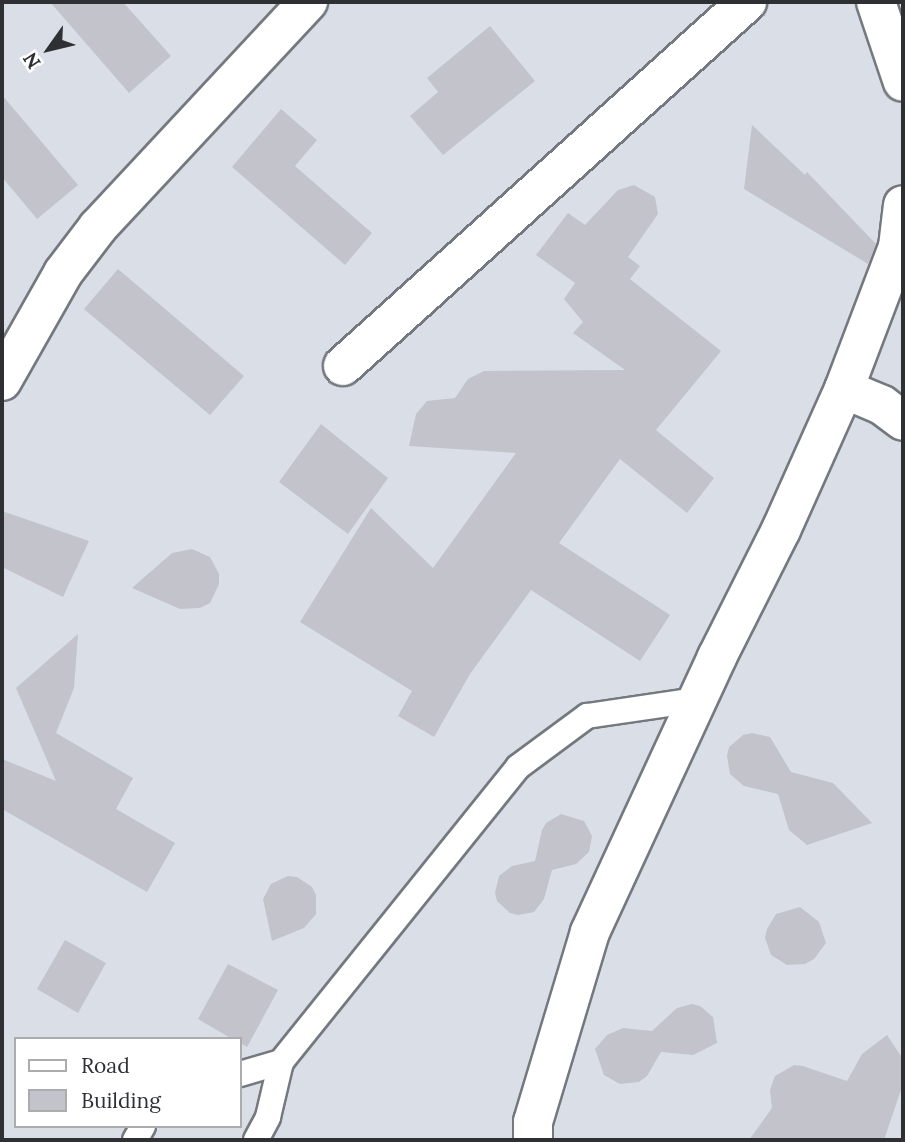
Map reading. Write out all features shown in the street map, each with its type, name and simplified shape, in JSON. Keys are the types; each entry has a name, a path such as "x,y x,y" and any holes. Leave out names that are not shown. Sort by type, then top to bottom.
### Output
{"street":[{"path":"2,381 63,273 98,227 308,2"},
{"path":"343,366 747,2"},
{"path":"876,2 903,82"},
{"path":"533,1140 533,1122 590,932 697,700 781,530 844,389 898,247 903,205"},
{"path":"844,389 882,405 903,421"}],"lane":[{"path":"256,1140 268,1117 281,1062 518,768 587,716 697,700"},
{"path":"242,1073 281,1062"}],"building":[{"path":"50,2 123,2 171,56 129,93"},
{"path":"490,26 535,81 443,155 410,116 438,92 427,78"},
{"path":"2,95 78,185 37,219 2,177"},
{"path":"281,109 317,140 295,166 372,233 345,265 232,167"},
{"path":"752,125 805,175 807,172 876,244 868,264 744,189"},
{"path":"634,185 655,197 658,214 628,257 640,266 630,279 721,351 656,430 714,478 687,513 620,459 559,543 670,615 640,661 531,590 470,674 434,737 398,716 412,691 300,622 371,508 433,568 516,453 409,446 416,414 427,401 455,398 468,379 484,371 625,370 573,333 583,322 564,299 575,283 536,255 568,213 585,225 618,190"},
{"path":"118,269 244,376 210,415 84,309"},
{"path":"321,424 388,478 348,534 279,482"},
{"path":"2,511 89,541 63,597 2,567"},
{"path":"192,549 210,557 219,574 219,584 210,603 200,608 180,609 132,588 172,553"},
{"path":"78,634 74,688 56,733 133,778 116,809 175,843 147,892 2,809 2,759 56,781 16,688"},
{"path":"752,733 770,737 791,772 833,783 872,823 807,845 789,830 778,794 744,786 730,774 727,756 729,747 743,735"},
{"path":"561,814 584,821 592,836 589,852 576,864 552,870 544,899 534,912 518,915 510,913 497,901 495,893 499,876 512,866 535,861 542,830 546,823"},
{"path":"288,876 297,877 312,887 316,895 316,914 304,928 272,941 263,899 271,884"},
{"path":"800,907 819,922 826,943 814,959 805,964 787,965 771,955 765,938 767,929 776,914"},
{"path":"65,940 106,963 78,1013 37,989"},
{"path":"228,964 278,990 247,1047 242,1044 242,1037 229,1037 198,1019"},
{"path":"692,1004 700,1006 713,1017 717,1043 693,1055 661,1052 647,1076 639,1082 620,1084 604,1075 595,1049 607,1035 623,1028 652,1031 677,1008"},
{"path":"887,1035 903,1059 903,1084 884,1140 749,1140 772,1108 770,1090 775,1076 794,1065 847,1081 862,1054"}]}
